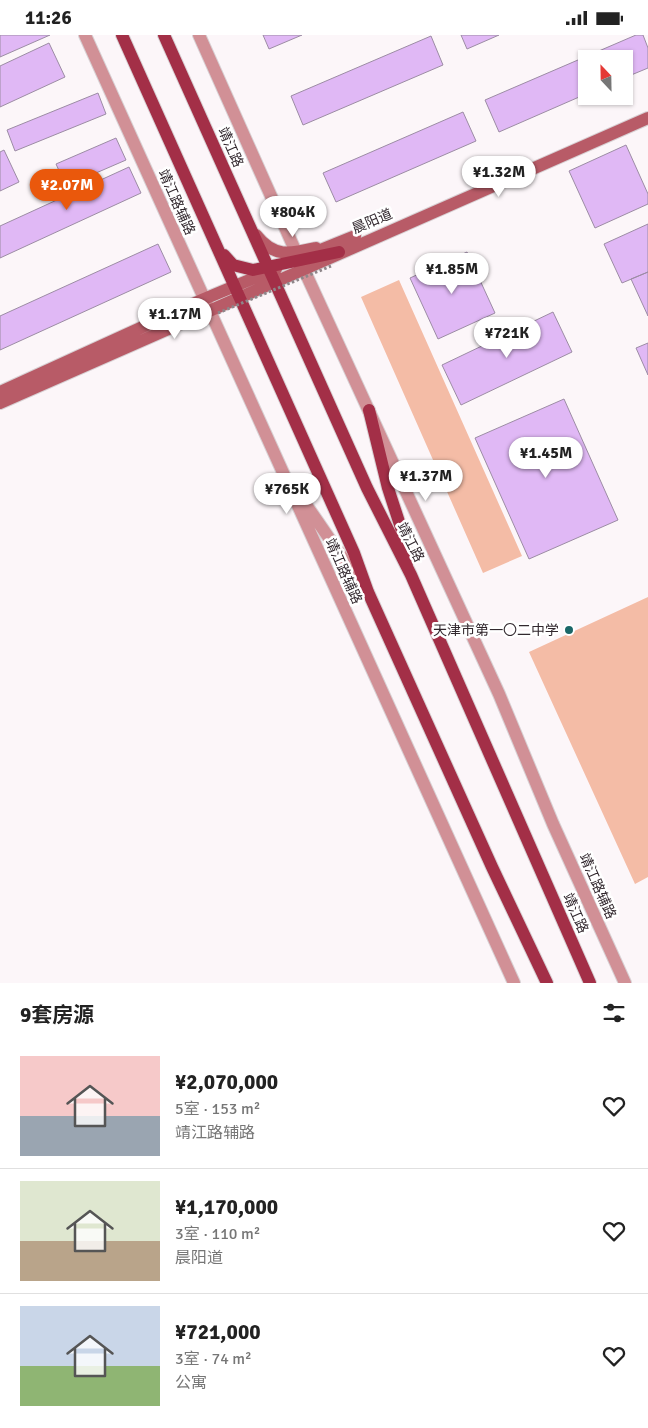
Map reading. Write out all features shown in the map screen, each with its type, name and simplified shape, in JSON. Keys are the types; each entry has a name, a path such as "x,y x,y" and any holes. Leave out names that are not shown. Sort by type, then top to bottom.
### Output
{"main road":[{"path":"122,35 354,553 368,592 492,867 547,983"},
{"name":"靖江路","path":"164,35 367,489 411,575 590,983"},
{"name":"晨阳道","path":"336,249 648,109"},
{"name":"晨阳道","path":"336,249 648,118"},
{"path":"251,230 268,249 299,260"},
{"path":"217,247 233,265 242,269 271,273 299,260"},
{"path":"0,403 210,307 285,265 336,249"},
{"path":"0,392 210,307"},
{"path":"369,410 388,488 402,531 411,575"}],"street":[{"name":"靖江路辅路","path":"86,35 514,983"},
{"name":"靖江路辅路","path":"199,35 299,260 499,694 553,824 625,983"},
{"path":"282,471 318,520 338,555 368,592"}],"path":[{"path":"210,307 331,266"}],"shaded area":[{"path":"399,280 522,556 483,573 361,297"},
{"path":"648,597 648,877 635,884 529,652"}],"building":[{"path":"0,35 50,35 0,57"},
{"path":"263,35 302,35 269,49"},
{"path":"461,35 499,35 467,49"},
{"path":"636,35 643,35 648,48 648,68 633,74 633,50 601,50"},
{"path":"431,36 443,65 303,125 291,96"},
{"path":"49,43 65,77 0,107 0,66"},
{"path":"578,60 578,97 499,132 485,100"},
{"path":"98,93 106,114 15,151 7,130"},
{"path":"463,112 476,141 336,202 323,173"},
{"path":"116,138 126,160 66,186 56,164"},
{"path":"626,145 648,194 648,204 595,228 569,171"},
{"path":"4,150 19,182 0,191 0,152"},
{"path":"129,167 141,193 0,258 0,226"},
{"path":"648,224 648,272 622,283 604,244"},
{"path":"158,244 171,272 0,350 0,316"},
{"path":"467,252 495,313 438,339 410,278"},
{"path":"648,272 648,316 631,279"},
{"path":"553,312 572,352 461,405 442,365"},
{"path":"648,343 648,375 636,348"},
{"path":"564,399 618,520 529,559 475,438"}],"place":[{"name":"天津市第一〇二中学","path":"569,630"}]}
